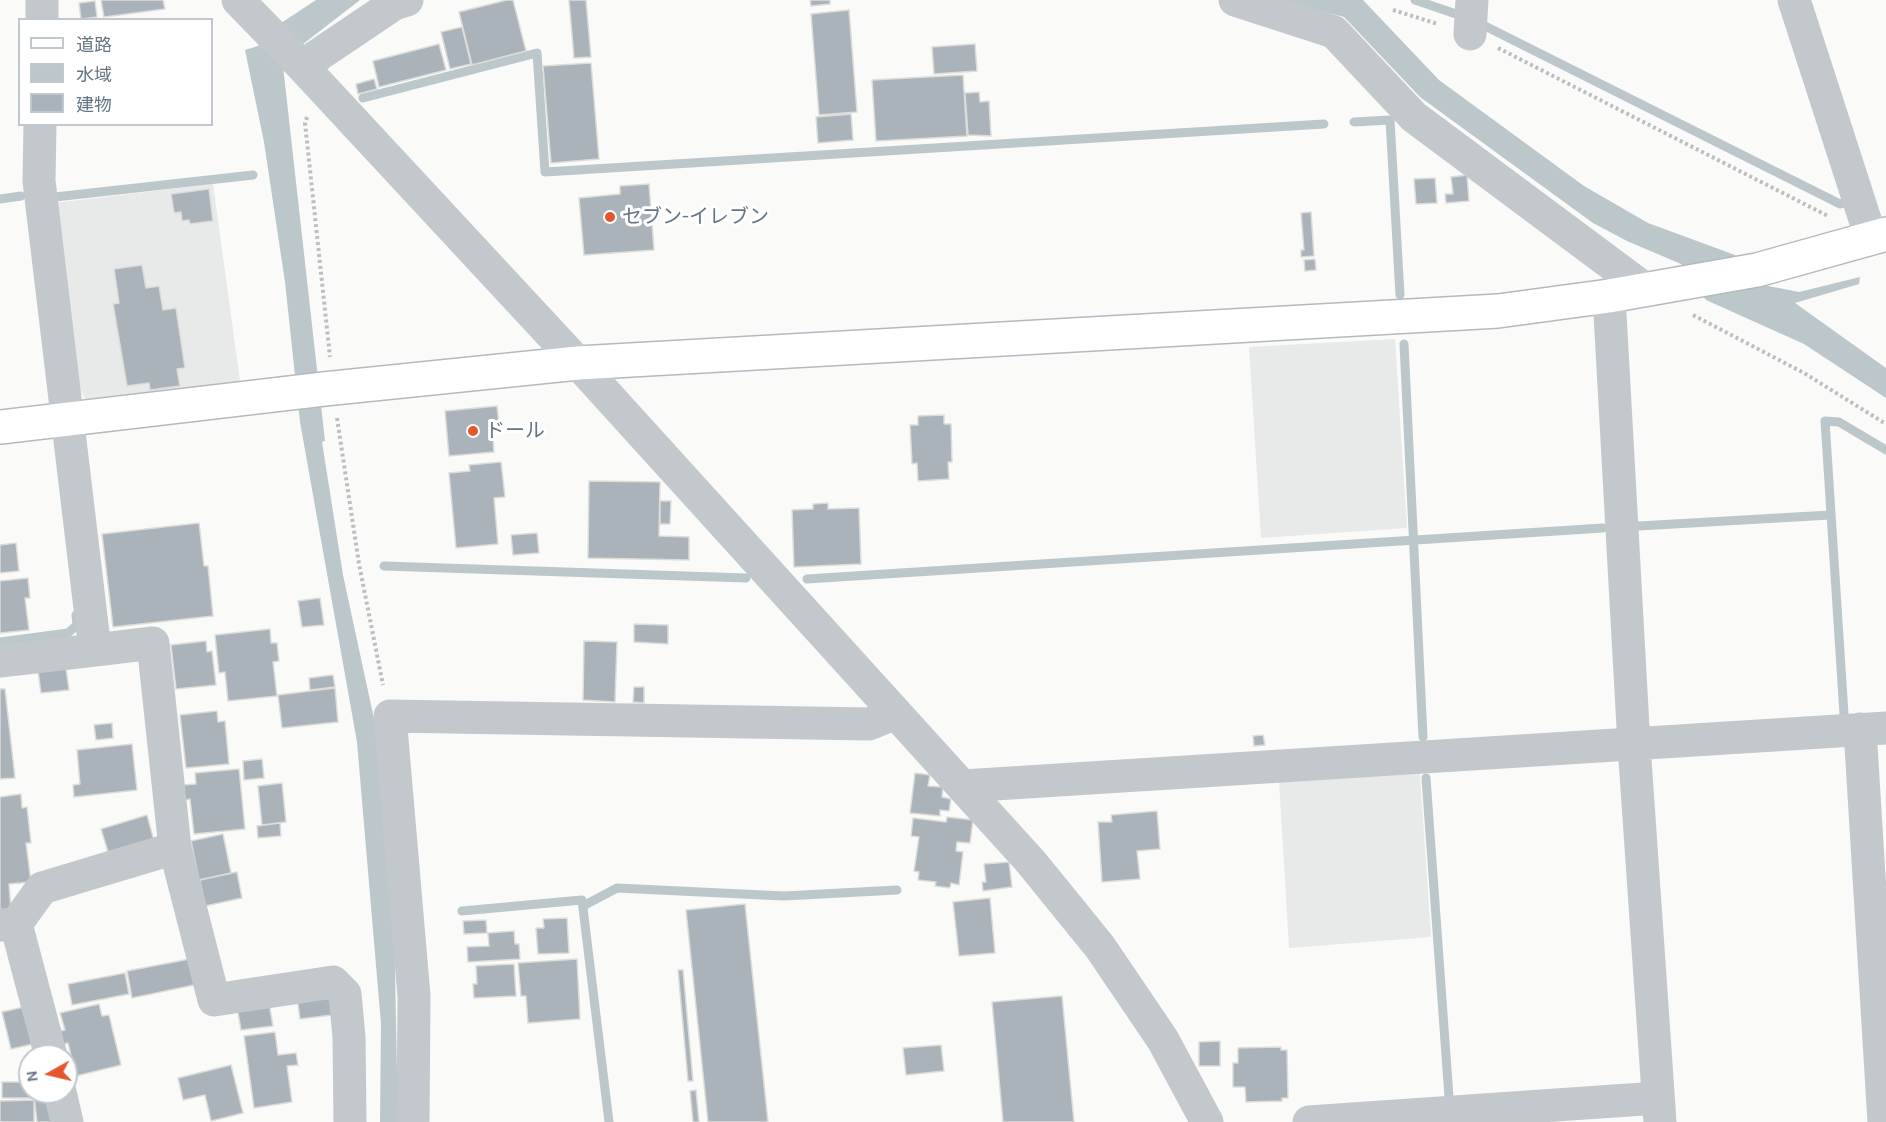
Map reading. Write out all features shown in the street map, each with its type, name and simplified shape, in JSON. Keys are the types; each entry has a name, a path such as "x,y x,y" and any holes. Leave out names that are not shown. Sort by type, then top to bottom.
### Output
{"street":[{"path":"42,0 42,18"},
{"path":"238,0 578,363 1031,862 1100,947 1163,1040 1207,1122"},
{"path":"304,69 394,4 407,0"},
{"path":"1235,0 1334,32 1414,117 1645,289"},
{"path":"1470,34 1472,0"},
{"path":"0,427 317,390 578,363 1498,311 1645,289 1684,297 1757,270 1879,236 1794,0"},
{"path":"40,126 39,181 95,650"},
{"path":"1309,1122 1659,1110 1609,296"},
{"path":"0,661 153,643 175,848 214,1000 333,982 345,994 349,1037 350,1122"},
{"path":"413,1122 414,996 390,716 869,724 896,713"},
{"path":"963,786 1873,729 1884,1122"},
{"path":"47,1044 8,925 42,888 175,848"},
{"path":"63,1104 67,1122"}],"path":[{"path":"1393,10 1470,34 1829,217"},
{"path":"304,69 317,390 359,564 390,716"},
{"path":"1684,297 1886,424"}],"shaded area":[{"path":"213,184 240,381 87,401 76,385 54,203"},
{"path":"1395,339 1407,528 1261,538 1249,347"},
{"path":"1420,774 1431,937 1289,948 1279,781"}],"water":[{"path":"316,0 360,0 294,51 283,66 325,441 322,442 343,575 379,742 394,920 398,1122 380,1122 381,1024 357,742 300,422 285,282 264,142 245,50 261,45 272,29"},
{"path":"1278,0 1363,0 1439,80 1584,186 1648,223 1735,255 1758,284 1799,292 1860,277 1859,284 1795,303 1886,368 1886,398 1804,344 1706,300 1681,264 1627,241 1593,223 1420,97 1344,17"}],"building":[{"path":"101,0 163,0 165,9 104,17"},
{"path":"513,0 526,51 472,65 459,12"},
{"path":"569,0 586,0 591,57 574,58"},
{"path":"810,0 830,0 830,4 811,6"},
{"path":"95,1 97,17 81,18 79,3"},
{"path":"849,10 857,112 819,115 811,14"},
{"path":"462,27 471,64 450,69 441,32"},
{"path":"439,44 446,70 379,87 373,61"},
{"path":"975,44 977,71 934,74 932,47"},
{"path":"591,63 599,159 551,163 543,66"},
{"path":"963,75 967,136 876,141 872,80"},
{"path":"374,79 377,89 358,94 356,84"},
{"path":"979,92 980,102 989,101 991,136 968,135 965,93"},
{"path":"851,114 853,140 818,143 816,117"},
{"path":"1467,175 1469,201 1446,203 1445,194 1453,194 1451,177"},
{"path":"1435,178 1437,203 1416,204 1414,179"},
{"path":"649,184 654,250 584,255 579,198 620,194 620,186"},
{"path":"209,189 213,221 190,224 189,220 182,221 181,212 174,213 171,194"},
{"path":"1311,212 1314,256 1301,257 1301,250 1304,250 1301,213"},
{"path":"1315,259 1316,270 1305,271 1304,260"},
{"path":"142,265 146,288 159,286 163,310 176,308 185,368 177,369 180,386 150,390 149,383 127,386 113,304 119,303 114,269"},
{"path":"497,406 499,424 492,425 494,452 449,456 445,411"},
{"path":"944,415 944,424 951,424 952,462 948,462 949,479 918,481 917,463 912,464 910,425 918,425 918,416"},
{"path":"501,462 505,497 494,498 498,544 456,548 449,473 470,471 469,465"},
{"path":"589,481 660,482 659,536 689,537 689,560 588,558"},
{"path":"660,501 671,501 670,524 660,524"},
{"path":"828,503 828,509 859,508 861,564 794,567 792,510 813,509 813,504"},
{"path":"199,523 204,566 208,566 213,616 113,627 102,534"},
{"path":"537,533 539,553 513,555 511,535"},
{"path":"16,543 19,571 0,573 0,545"},
{"path":"28,578 30,598 25,598 29,630 0,633 0,581"},
{"path":"320,598 324,625 302,627 298,601"},
{"path":"634,624 668,625 668,644 634,642"},
{"path":"270,629 271,643 277,643 279,661 273,662 277,696 228,701 225,672 219,673 215,635"},
{"path":"206,641 207,652 212,651 216,685 176,689 171,645"},
{"path":"584,641 617,642 615,702 583,700"},
{"path":"66,668 69,690 41,693 38,671"},
{"path":"333,675 335,687 310,690 309,678"},
{"path":"634,687 644,687 644,703 633,702"},
{"path":"335,688 338,722 282,728 278,695"},
{"path":"0,689 5,689 15,778 0,779"},
{"path":"217,711 218,722 225,721 229,764 186,768 180,715"},
{"path":"112,723 113,738 96,740 94,725"},
{"path":"1263,735 1265,745 1254,746 1253,736"},
{"path":"132,744 137,790 74,797 73,785 80,784 77,750"},
{"path":"262,759 264,778 244,780 243,761"},
{"path":"239,769 245,829 194,834 190,799 185,800 183,785 196,784 195,773"},
{"path":"915,773 930,775 928,786 943,787 942,797 951,799 949,811 940,810 940,816 910,813"},
{"path":"282,783 286,822 262,825 258,786"},
{"path":"21,794 22,808 27,807 31,843 26,843 31,882 9,884 11,910 0,912 0,797"},
{"path":"1157,811 1160,849 1137,851 1140,879 1102,882 1098,822 1112,822 1111,815"},
{"path":"147,815 154,841 109,855 101,829"},
{"path":"947,817 973,820 970,843 957,842 956,851 963,852 959,885 951,883 950,888 935,886 936,882 918,880 919,872 914,871 919,837 911,836 913,818 946,822"},
{"path":"280,823 281,836 258,838 257,826"},
{"path":"223,834 231,873 199,880 191,841"},
{"path":"1009,862 1012,887 983,891 982,882 986,882 984,864"},
{"path":"237,872 242,898 205,906 200,880"},
{"path":"990,898 995,953 959,956 953,902"},
{"path":"745,904 768,1122 708,1122 686,910"},
{"path":"567,918 569,953 538,954 536,928 544,928 543,919"},
{"path":"486,920 487,933 464,934 463,921"},
{"path":"514,931 515,944 519,944 520,959 468,962 467,947 489,946 488,933"},
{"path":"190,959 194,985 132,998 127,971"},
{"path":"577,959 580,1019 528,1023 526,996 521,996 518,963"},
{"path":"514,964 516,996 474,998 473,984 477,984 476,966"},
{"path":"678,970 683,970 693,1081 688,1081"},
{"path":"125,973 129,994 72,1005 68,984"},
{"path":"329,993 332,1015 300,1019 297,997"},
{"path":"1062,996 1074,1122 1003,1122 992,1002"},
{"path":"269,1003 273,1026 241,1030 237,1007"},
{"path":"99,1004 102,1016 109,1015 121,1065 78,1076 78,1044 60,1044 57,1032 65,1030 60,1013"},
{"path":"24,1007 33,1044 18,1044 18,1047 11,1049 2,1012"},
{"path":"275,1032 278,1055 296,1053 298,1065 287,1066 292,1102 254,1108 244,1036"},
{"path":"1220,1041 1220,1066 1199,1066 1199,1042"},
{"path":"941,1045 944,1071 906,1075 903,1048"},
{"path":"1281,1047 1281,1050 1287,1050 1288,1098 1282,1098 1282,1101 1246,1102 1245,1087 1233,1087 1233,1063 1238,1063 1238,1048"},
{"path":"231,1065 243,1113 211,1121 205,1095 183,1100 178,1078"},
{"path":"2,1082 18,1082 18,1098 2,1098"},
{"path":"696,1090 699,1122 693,1122 690,1091"},
{"path":"18,1100 18,1104 34,1104 34,1122 0,1122 0,1101"},
{"path":"35,1104 52,1104 53,1122 37,1122"}],"waterway":[{"path":"1415,0 1459,15"},
{"path":"1483,25 1840,204 1849,201 1847,196"},
{"path":"363,98 537,53 545,172 1324,124"},
{"path":"1354,122 1390,120 1400,295"},
{"path":"55,197 253,175"},
{"path":"0,199 21,196"},
{"path":"1404,344 1423,737"},
{"path":"1844,714 1825,421 1839,422 1886,450"},
{"path":"1639,526 1830,515"},
{"path":"807,579 1603,528"},
{"path":"384,566 746,578"},
{"path":"0,642 68,633 77,625 76,615"},
{"path":"1426,778 1449,1097"},
{"path":"583,906 617,888 784,896 897,890"},
{"path":"462,911 582,900 609,1122"}],"place":[{"name":"セブン-イレブン","path":"610,217"},
{"name":"ドール","path":"473,431"}]}
